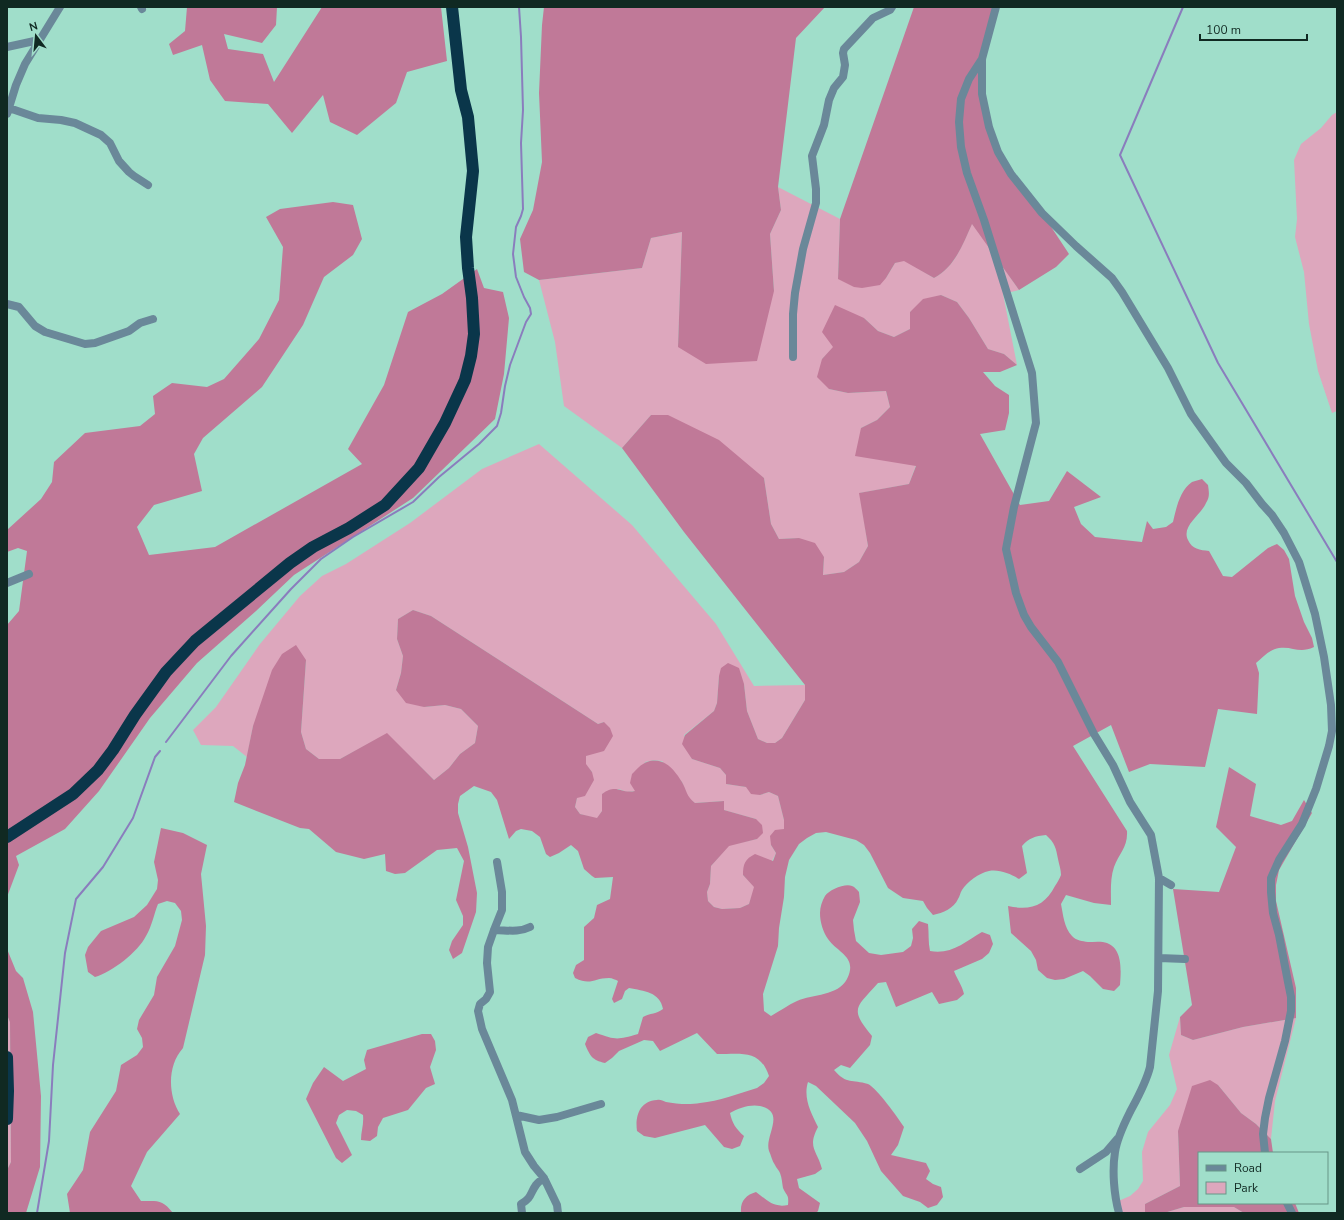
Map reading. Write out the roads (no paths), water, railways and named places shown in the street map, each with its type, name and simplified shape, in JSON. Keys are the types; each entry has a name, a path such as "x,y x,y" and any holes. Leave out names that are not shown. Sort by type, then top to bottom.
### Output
{"highway":[{"path":"7,837 73,794 98,770 114,750 135,716 166,672 195,641 290,563 385,505 419,468 445,422 465,380 471,356 474,334 466,237 473,171 468,117 461,90 452,7"},
{"path":"7,1057 7,1119"}],"street":[{"path":"60,7 25,64 16,85 8,111 38,118 75,123 101,135 110,143 119,161 129,172 148,185"},
{"path":"793,357 793,314 795,293 803,249 816,203 812,156 824,125 829,100 834,88 843,77 845,65 843,53 844,49 873,18 890,10 892,7"},
{"path":"996,7 982,59 982,94 989,127 998,152 1011,174 1042,213 1112,278 1122,292 1168,368 1191,414 1226,463 1246,483 1284,533 1299,562 1315,614 1331,705 1332,731 1316,789 1302,824 1277,864 1272,878 1271,892 1273,913 1279,935 1291,997 1291,1011 1285,1041 1265,1118 1263,1134 1265,1152"},
{"path":"7,47 39,40"},
{"path":"982,59 969,79 961,99 959,122 961,147 967,173 984,220 1032,373 1036,423 1014,507 1006,549 1010,570 1016,593 1031,627 1058,662 1094,734 1113,765 1130,802 1151,835 1159,878 1158,992 1150,1067 1148,1078 1119,1136 1115,1151 1114,1171 1116,1202 1119,1213"},
{"path":"7,304 19,307 35,326 45,332 85,344 95,343 129,331 140,324 153,320"},
{"path":"7,583 29,574"},
{"path":"497,862 503,900 502,910 494,930 487,956 490,992 486,999 480,1004 478,1011 482,1029 510,1093 525,1152 544,1178 558,1213"},
{"path":"1159,878 1171,885"},
{"path":"494,930 514,932 530,927"},
{"path":"1159,958 1185,959"},
{"path":"516,1115 539,1120 557,1117 601,1104"},
{"path":"1080,1169 1106,1152 1119,1136"},
{"path":"522,1213 521,1204 527,1201 535,1186 544,1178"},
{"path":"1288,1204 1292,1213"}],"waterway":[{"path":"166,742 231,656 291,589 321,559 353,537 413,502 439,477 479,444 497,426 501,413 510,365 526,322 531,314 530,308 516,277 513,254 516,227 523,209 521,143 523,110 519,7"},
{"path":"1183,7 1120,155 1218,363 1337,562"},
{"path":"37,1213 49,1141 53,1065 65,953 76,899 103,867 133,818 155,757 160,751"}]}
